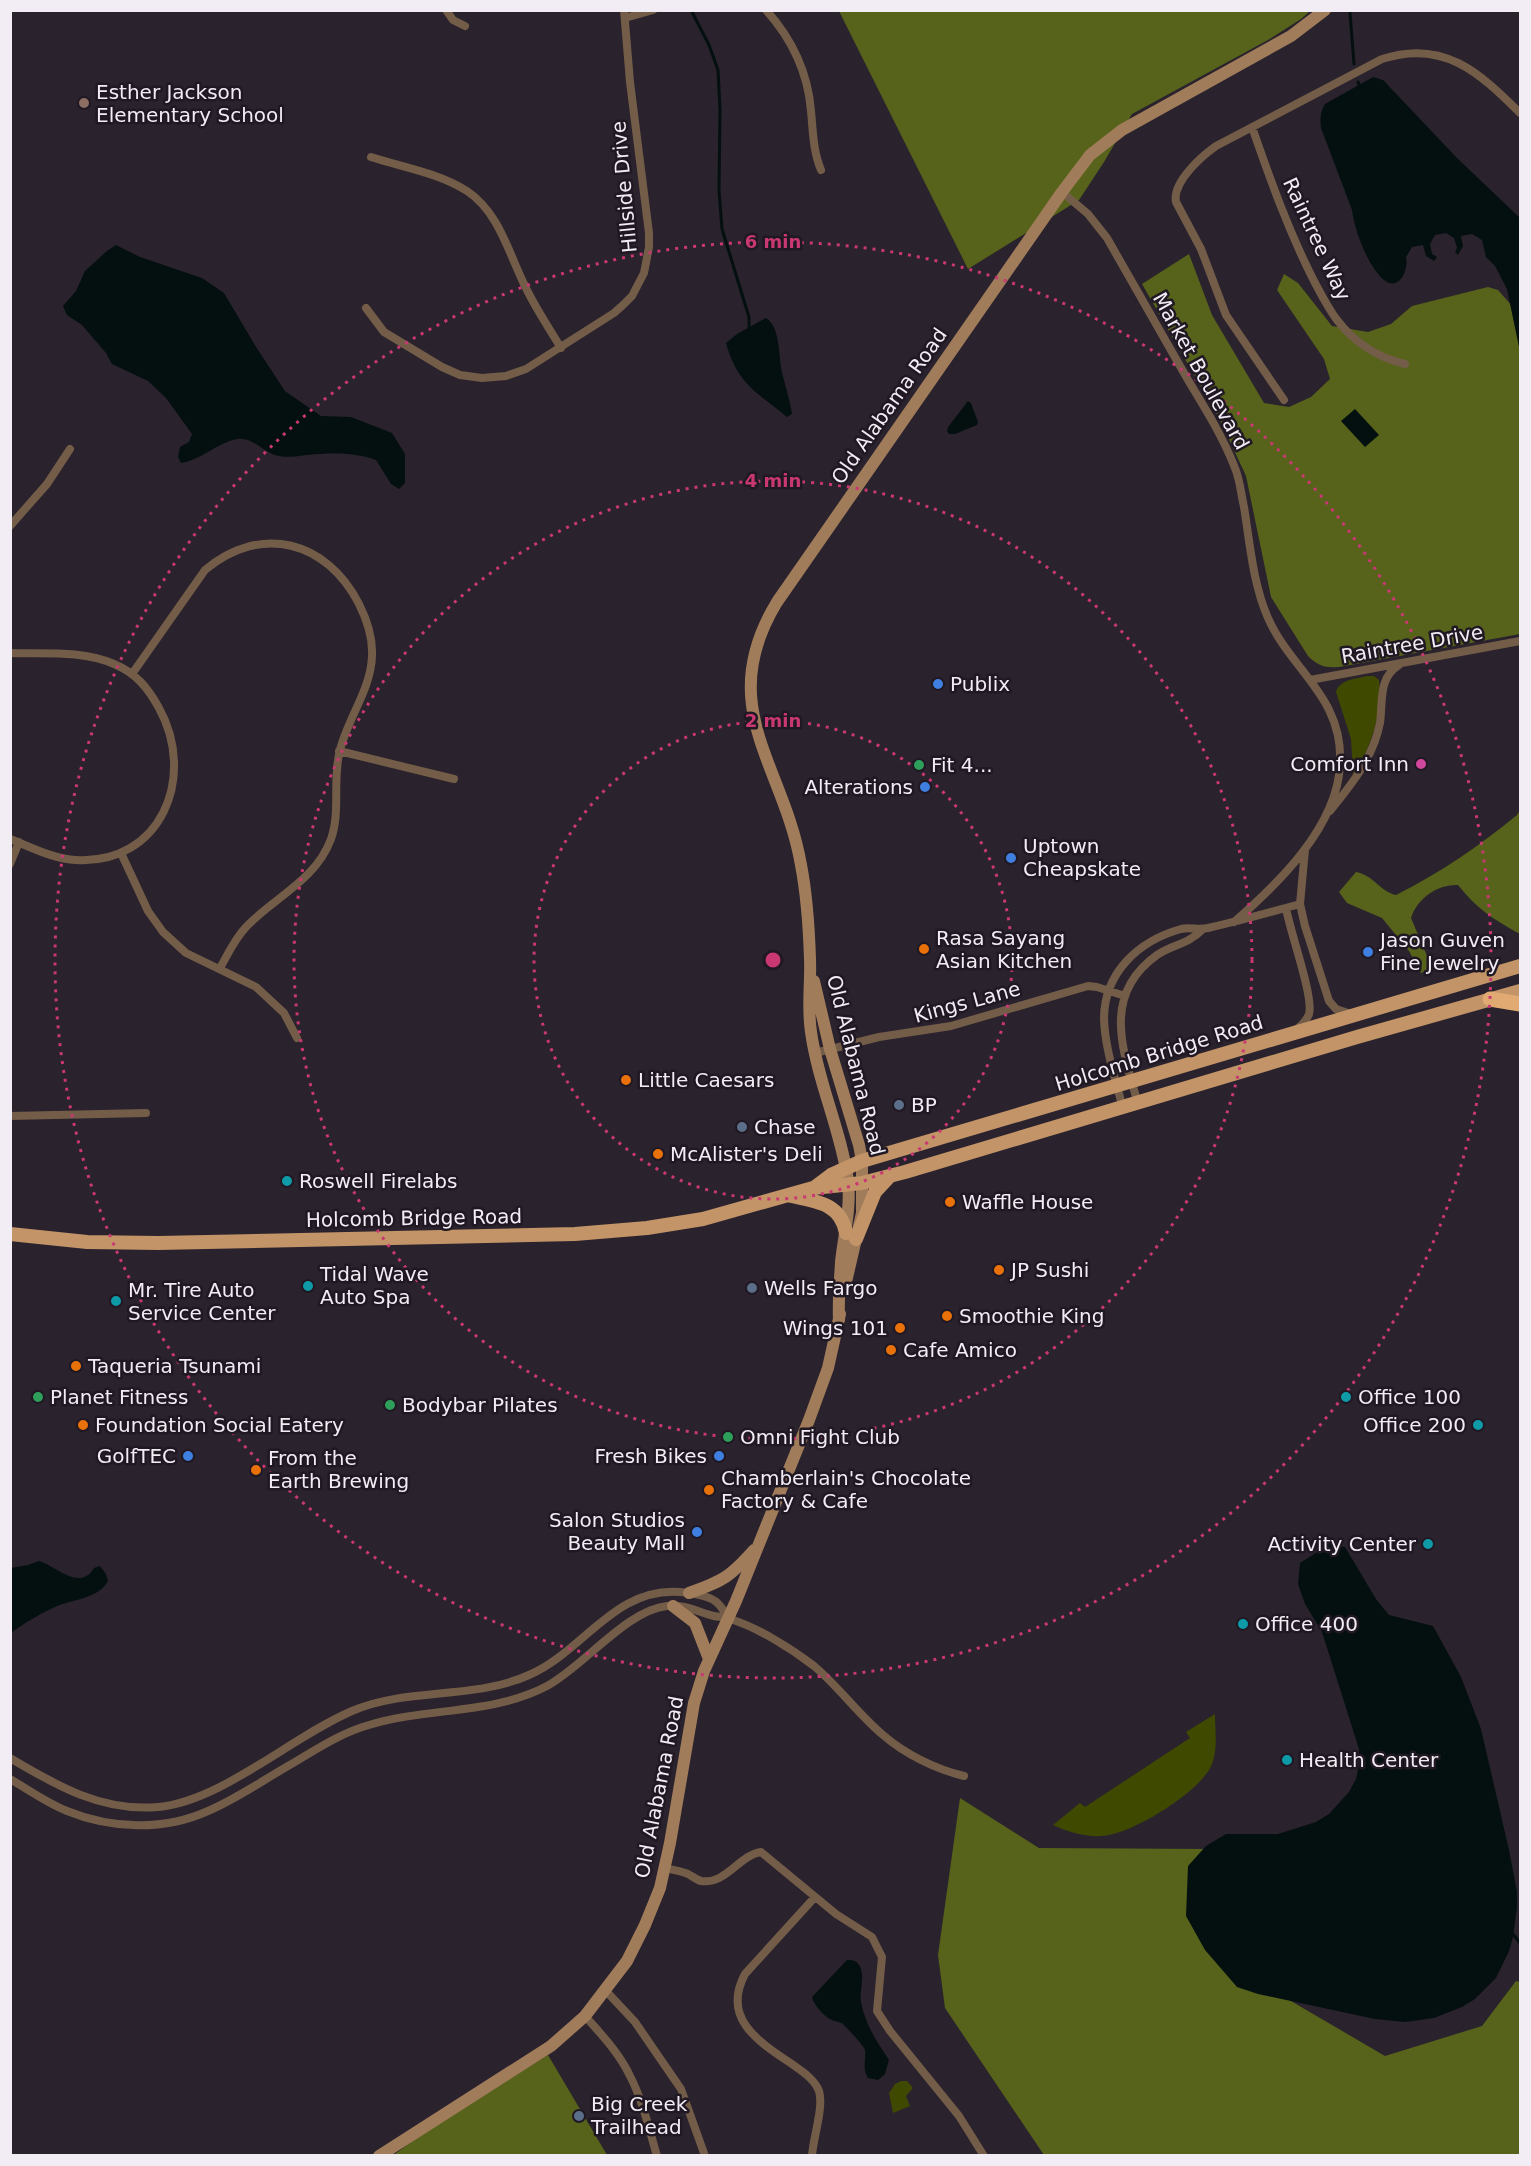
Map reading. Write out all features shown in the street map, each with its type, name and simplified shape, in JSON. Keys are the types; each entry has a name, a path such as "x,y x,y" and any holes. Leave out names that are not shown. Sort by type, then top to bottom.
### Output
{"highway":[{"path":"1490,999 1521,1004"}],"main road":[{"name":"Holcomb Bridge Road","path":"813,1188 831,1175 862,1161 1521,966"},
{"name":"Holcomb Bridge Road","path":"13,1236 87,1242 158,1243 594,1233 703,1219 813,1188 855,1184 890,1177 1367,1034 1521,991"},
{"path":"851,1236 875,1192 890,1177"},
{"path":"789,1196 833,1208 843,1219 851,1236"}],"street":[{"path":"446,10 453,20 465,26"},
{"path":"624,14 653,10"},
{"path":"766,10 782,29 803,70 811,108 814,151 821,170"},
{"name":"Old Alabama Road","path":"855,1184 846,1168 842,1144 815,1053 809,1013 810,961 804,885 798,849 762,750 752,714 750,676 758,638 777,602 1090,155 1122,130 1291,36 1325,10"},
{"name":"Hillside Drive","path":"366,308 384,332 442,367 460,375 482,378 506,376 526,369 623,305 639,284 648,260 649,233 624,14"},
{"path":"1284,400 1226,315 1204,256 1175,195 1183,180 1202,156 1216,146 1382,59 1398,54 1429,52 1459,63 1491,85 1521,113"},
{"name":"Raintree Way","path":"1252,127 1299,250 1336,319 1356,339 1379,356 1405,364"},
{"path":"371,157 449,182 467,191 483,204 498,225 526,289 561,348"},
{"name":"Market Boulevard","path":"1062,192 1088,214 1107,238 1224,442 1239,482 1263,606 1280,642 1328,706 1338,735 1339,778 1322,820 1305,849 1265,895 1234,922"},
{"path":"10,526 47,484 70,449"},
{"path":"132,674 197,580 216,561 236,550 258,544 280,543 302,549 325,561 344,579 363,613 371,637 372,656 369,676 348,723 339,751 334,824 325,853 306,877 245,928 220,968"},
{"name":"Raintree Drive","path":"1310,680 1521,641"},
{"path":"10,654 90,656 116,665 132,674 149,691 163,716 173,750 175,774 170,799 159,820 142,839 121,853 98,860 74,860 15,841 10,864"},
{"path":"1322,820 1349,788 1370,755 1379,725 1383,683 1386,675 1401,663"},
{"path":"339,751 454,779"},
{"name":"Market Boulevard","path":"1123,1108 1105,1035 1105,1005 1108,990 1125,963 1149,942 1184,928 1202,930 1300,904 1305,849"},
{"path":"121,853 148,911 163,932 186,953 256,987 284,1012 297,1038"},
{"path":"1300,904 1325,994 1334,1007 1354,1015"},
{"path":"1286,908 1289,928 1310,998 1310,1006 1304,1023 1292,1033"},
{"name":"Market Boulevard","path":"1138,1104 1121,1040 1120,1022 1125,996 1153,958 1192,939 1202,930"},
{"name":"Old Alabama Road","path":"379,2156 539,2055 585,2016 606,1991 635,1947 660,1888 694,1703 709,1659 729,1618 822,1386 839,1320 842,1262 851,1236 849,1205 862,1161 830,1049 810,961"},
{"name":"Kings Lane","path":"815,1053 879,1038 933,1030 1088,986 1125,996"},
{"path":"10,1116 146,1113"},
{"path":"689,1593 720,1582 737,1569 760,1542"},
{"path":"10,1758 64,1789 92,1801 121,1807 159,1807 196,1798 237,1777 313,1730 352,1711 378,1702 513,1682 545,1667 609,1615 633,1599 664,1591 689,1593 716,1601 729,1618"},
{"path":"10,1779 65,1810 103,1822 141,1826 191,1818 225,1803 331,1741 367,1725 404,1716 495,1704 532,1693 566,1674 631,1622 649,1612 667,1606 691,1607 716,1617 729,1618 771,1638 814,1667 884,1736 932,1766 963,1776"},
{"path":"673,1606 695,1623 709,1659"},
{"path":"665,1868 700,1881 712,1880 723,1876 757,1852 761,1852 836,1914 872,1937 882,1957 883,1970 877,2011 890,2031 959,2116 984,2156"},
{"path":"812,2156 821,2099 814,2082 768,2048 751,2031 736,2008 738,1987 745,1974 815,1897"},
{"path":"606,1991 635,2022 681,2089 705,2156"},
{"path":"585,2016 610,2045 629,2074 643,2108 657,2156"}],"green space":[{"path":"839,11 1310,11 1268,40 1132,114 1079,200 968,269"},
{"path":"1189,254 1212,315 1264,403 1289,407 1311,397 1330,379 1324,359 1277,290 1284,274 1298,283 1332,326 1368,332 1391,324 1412,306 1488,287 1498,290 1520,315 1520,634 1339,667 1322,666 1308,656 1271,597 1246,476 1221,422 1142,284"},
{"path":"1374,676 1379,680 1379,705 1371,740 1353,774 1351,739 1336,692 1341,684"},
{"path":"1520,810 1520,933 1485,912 1458,885 1435,890 1423,899 1411,918 1430,963 1427,971 1421,973 1409,951 1382,918 1347,903 1339,892 1356,872 1396,895 1428,878 1474,848 1517,815"},
{"path":"1215,1714 1216,1746 1212,1764 1206,1775 1195,1786 1164,1810 1130,1828 1102,1836 1077,1834 1053,1825 1080,1803 1085,1807 1190,1738 1186,1732"},
{"path":"960,1798 1039,1848 1210,1849 1238,1970 1385,2056 1482,2026 1516,1981 1520,1982 1520,2155 1044,2155 945,2008 938,1955"},
{"path":"548,2055 607,2155 392,2156 427,2131"},
{"path":"907,2081 913,2088 906,2096 910,2106 893,2113 889,2093 895,2084"}],"shaded area":[{"path":"1373,77 1383,80 1457,158 1520,218 1520,352 1507,289 1495,266 1486,257 1482,240 1472,234 1461,236 1463,246 1458,255 1455,252 1457,248 1454,238 1446,233 1435,235 1430,244 1432,254 1437,257 1434,261 1426,256 1423,245 1412,247 1406,257 1406,268 1402,278 1394,283 1384,280 1367,257 1321,128 1321,119 1325,104"},
{"path":"116,245 140,257 202,278 224,293 285,391 321,416 351,417 392,433 405,454 405,483 399,489 391,484 376,460 367,457 350,454 316,454 283,457 274,455 243,439 230,441 195,459 181,463 178,457 180,447 189,442 192,434 166,398 148,381 112,364 106,353 82,325 67,315 63,306 76,291 85,271"},
{"path":"766,318 771,322 777,335 782,372 792,414 787,417 742,378 726,343 737,334"},
{"path":"968,401 971,403 977,425 955,434 949,434 948,427"},
{"path":"1355,409 1379,435 1365,447 1341,421"},
{"path":"1330,1544 1345,1547 1376,1599 1389,1615 1433,1626 1461,1677 1481,1729 1509,1850 1517,1892 1517,1907 1509,1951 1496,1978 1475,1999 1434,2018 1405,2022 1375,2019 1258,1994 1237,1987 1205,1950 1186,1916 1188,1866 1206,1846 1226,1834 1278,1834 1316,1822 1329,1814 1349,1792 1356,1779 1359,1749 1322,1632 1305,1604 1298,1584 1300,1563"},
{"path":"39,1561 75,1578 82,1578 100,1566 108,1581 98,1592 55,1607 11,1633 11,1568"},
{"path":"847,1960 855,1961 861,1969 861,1997 865,2018 889,2060 885,2074 878,2080 868,2078 866,2074 865,2050 862,2045 843,2024 822,2013 812,1997"}],"waterway":[{"path":"691,10 709,45 718,70 719,190 722,229 749,317 749,327"},
{"path":"1350,13 1354,64"},
{"path":"1513,1934 1520,1943"}],"place":[{"name":"Esther Jackson Elementary School","path":"84,103"},
{"name":"Publix","path":"938,684"},
{"name":"Comfort Inn","path":"1421,764"},
{"name":"Fit 4...","path":"919,765"},
{"name":"Alterations","path":"925,787"},
{"name":"Uptown Cheapskate","path":"1011,858"},
{"name":"Rasa Sayang Asian Kitchen","path":"924,949"},
{"name":"Jason Guven Fine Jewelry","path":"1368,952"},
{"name":"Little Caesars","path":"626,1080"},
{"name":"BP","path":"899,1105"},
{"name":"Chase","path":"742,1127"},
{"name":"McAlister's Deli","path":"658,1154"},
{"name":"Roswell Firelabs","path":"287,1181"},
{"name":"Waffle House","path":"950,1202"},
{"name":"JP Sushi","path":"999,1270"},
{"name":"Tidal Wave Auto Spa","path":"308,1286"},
{"name":"Wells Fargo","path":"752,1288"},
{"name":"Mr. Tire Auto Service Center","path":"116,1301"},
{"name":"Smoothie King","path":"947,1316"},
{"name":"Wings 101","path":"900,1328"},
{"name":"Cafe Amico","path":"891,1350"},
{"name":"Taqueria Tsunami","path":"76,1366"},
{"name":"Planet Fitness","path":"38,1397"},
{"name":"Office 100","path":"1346,1397"},
{"name":"Bodybar Pilates","path":"390,1405"},
{"name":"Foundation Social Eatery","path":"83,1425"},
{"name":"Office 200","path":"1478,1425"},
{"name":"Omni Fight Club","path":"728,1437"},
{"name":"GolfTEC","path":"188,1456"},
{"name":"Fresh Bikes","path":"719,1456"},
{"name":"From the Earth Brewing","path":"256,1470"},
{"name":"Chamberlain's Chocolate Factory & Cafe","path":"709,1490"},
{"name":"Salon Studios Beauty Mall","path":"697,1532"},
{"name":"Activity Center","path":"1428,1544"},
{"name":"Office 400","path":"1243,1624"},
{"name":"Health Center","path":"1287,1760"},
{"name":"Big Creek Trailhead","path":"579,2116"}]}
